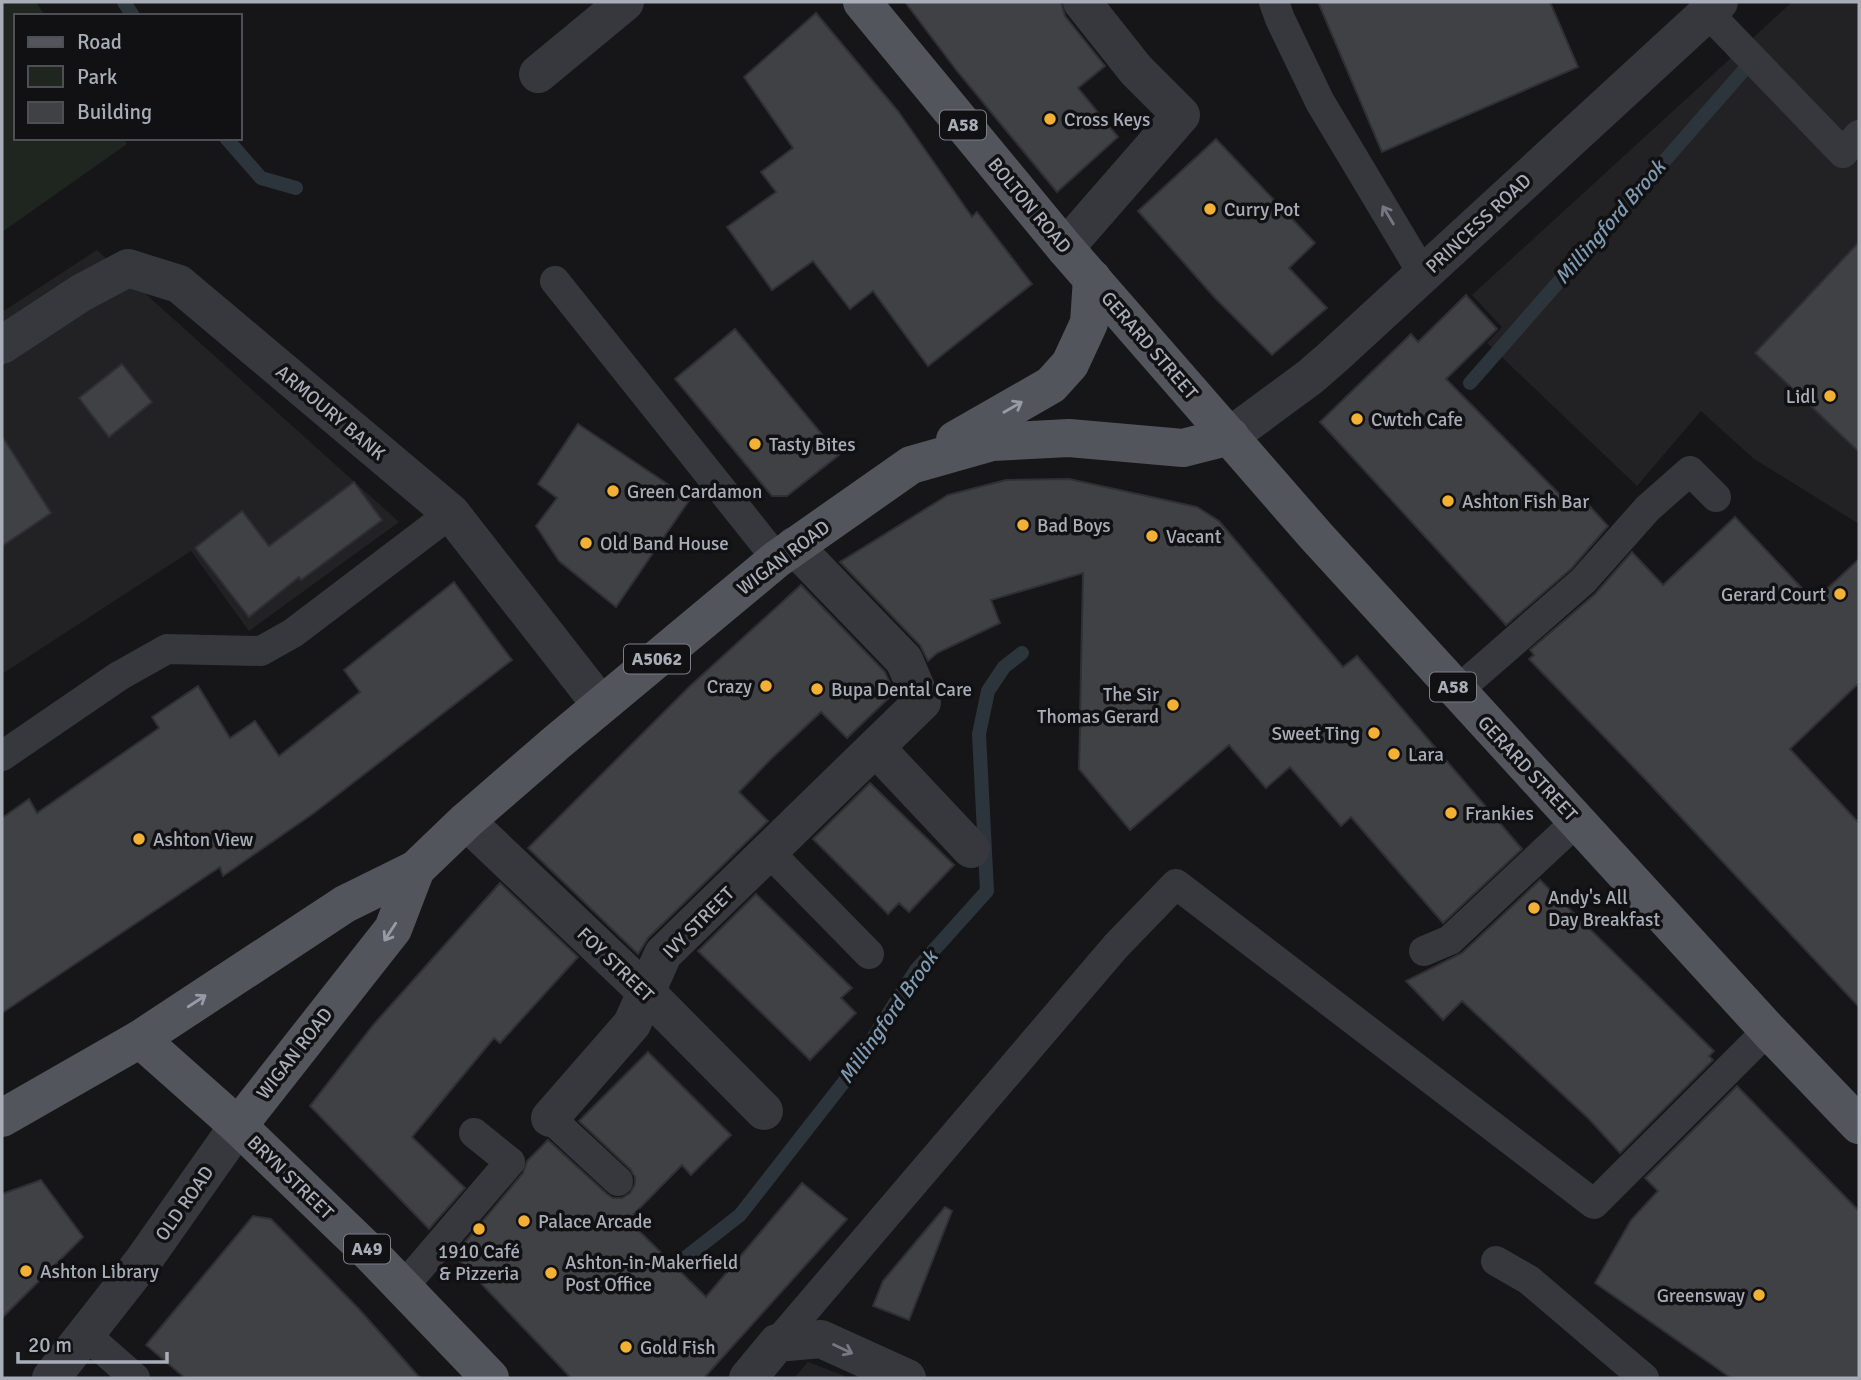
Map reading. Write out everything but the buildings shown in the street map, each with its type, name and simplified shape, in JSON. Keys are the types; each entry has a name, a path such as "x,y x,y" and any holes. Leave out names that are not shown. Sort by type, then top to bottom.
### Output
{"main road":[{"name":"BOLTON ROAD","path":"862,2 1092,278"},
{"name":"GERARD STREET","path":"1092,278 1316,536 1768,1030 1859,1125"},
{"name":"A5062","path":"911,465 1051,385 1070,364 1089,323 1092,278"},
{"name":"WIGAN ROAD","path":"2,1118 140,1039 345,904 416,869 466,821 601,705 785,552 911,465 992,442 1069,438 1184,448 1230,436"},
{"name":"WIGAN ROAD","path":"237,1126 393,929 416,869"},
{"name":"A49","path":"140,1039 237,1126"},
{"name":"BRYN STREET","path":"237,1126 403,1287 490,1378"}],"street":[{"path":"538,74 625,2"},
{"path":"1065,248 1181,115 1136,70 1082,2"},
{"name":"PRINCESS ROAD","path":"1230,436 1310,377 1713,11"},
{"name":"ARMOURY BANK","path":"2,345 81,293 128,268 179,284 451,513 601,705"},
{"name":"IVY STREET","path":"550,1118 632,1024 663,954 922,702 904,660 785,552"},
{"path":"876,748 971,849"},
{"name":"FOY STREET","path":"466,821 645,992 764,1111"},
{"name":"OLD ROAD","path":"51,1378 143,1261 237,1126"},
{"path":"748,1378 777,1343 821,1339 907,1378"}],"lane":[{"path":"1274,2 1320,102 1423,274"},
{"path":"1713,11 1761,67 1843,153 1859,135"},
{"path":"555,281 785,552"},
{"path":"1457,691 1583,581 1648,508 1690,471 1716,497"},
{"path":"2,756 119,676 167,649 261,651 293,633 451,513"},
{"path":"1424,951 1450,940 1577,821"},
{"path":"769,852 869,954"},
{"path":"777,1343 1116,946 1176,884 1594,1204 1768,1030"},
{"path":"550,1118 618,1181"},
{"path":"403,1287 510,1163 474,1133"},
{"path":"1496,1261 1529,1280 1644,1378"},
{"path":"85,1334 135,1378"}],"shaded area":[{"path":"1792,2 1859,2 1859,524 1754,459 1701,411 1637,486 1487,343 1502,327 1472,295"},
{"path":"97,250 399,522 249,631 191,551 2,674 2,312"},
{"path":"808,1362 850,1378 794,1378"}],"green space":[{"path":"2,2 36,2 44,14 14,14 14,140 124,140 127,144 2,232"}],"waterway":[{"path":"124,2 132,14"},
{"name":"Millingford Brook","path":"1470,383 1751,62"},
{"path":"228,140 261,178 296,188"},
{"name":"Millingford Brook","path":"676,1265 740,1215 851,1073 916,970 987,891 979,734 988,691 1004,667 1022,653"}],"place":[{"name":"Cross Keys","path":"1050,119"},
{"name":"Curry Pot","path":"1210,209"},
{"name":"Lidl","path":"1830,396"},
{"name":"Cwtch Cafe","path":"1357,419"},
{"name":"Tasty Bites","path":"755,444"},
{"name":"Green Cardamon","path":"613,491"},
{"name":"Ashton Fish Bar","path":"1448,501"},
{"name":"Bad Boys","path":"1023,525"},
{"name":"Vacant","path":"1152,536"},
{"name":"Old Band House","path":"586,543"},
{"name":"Gerard Court","path":"1840,594"},
{"name":"Crazy","path":"766,686"},
{"name":"Bupa Dental Care","path":"817,689"},
{"name":"The Sir Thomas Gerard","path":"1173,705"},
{"name":"Sweet Ting","path":"1374,733"},
{"name":"Lara","path":"1394,754"},
{"name":"Frankies","path":"1451,813"},
{"name":"Ashton View","path":"139,839"},
{"name":"Andy's All Day Breakfast","path":"1534,908"},
{"name":"Palace Arcade","path":"524,1221"},
{"name":"1910 Café & Pizzeria","path":"479,1229"},
{"name":"Ashton Library","path":"26,1271"},
{"name":"Ashton-in-Makerfield Post Office","path":"551,1273"},
{"name":"Greensway","path":"1759,1295"},
{"name":"Gold Fish","path":"626,1347"}]}
